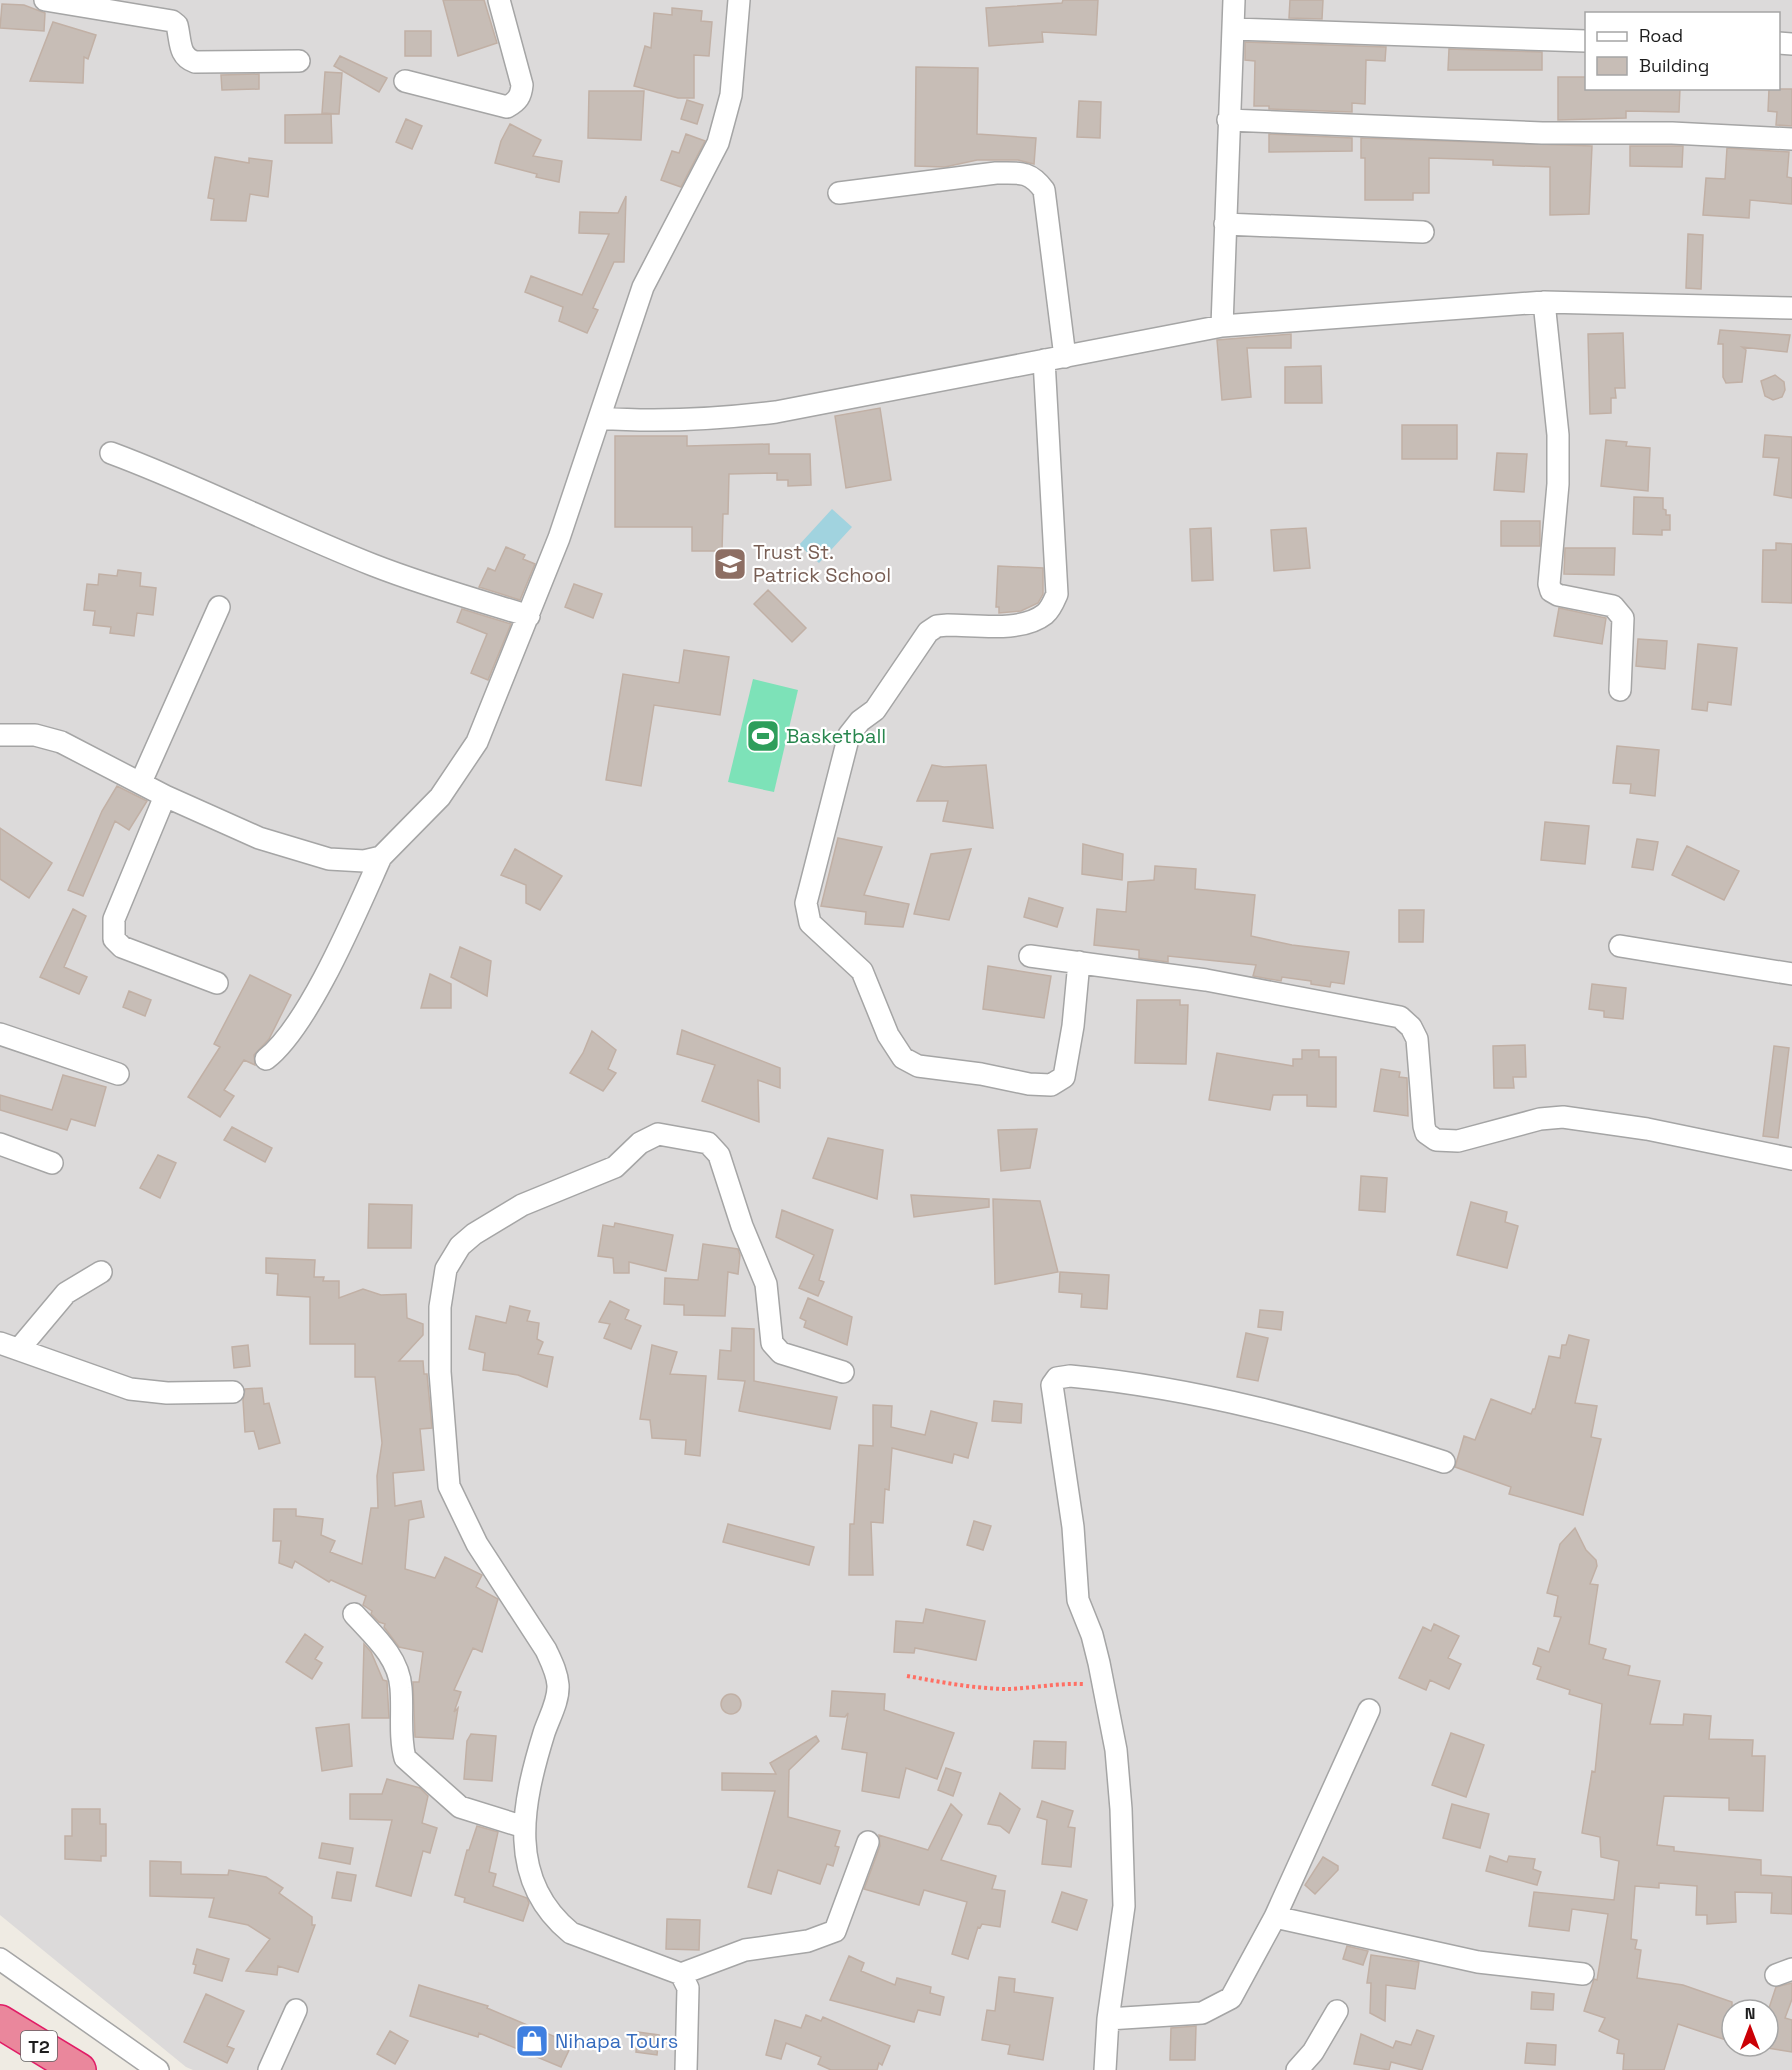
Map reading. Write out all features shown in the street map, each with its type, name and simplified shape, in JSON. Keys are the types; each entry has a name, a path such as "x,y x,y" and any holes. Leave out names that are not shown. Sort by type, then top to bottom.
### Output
{"highway":[{"name":"T2","path":"0,2022 79,2070"}],"street":[{"path":"45,0 172,21 177,25 181,50 187,59 195,62 299,61"},
{"path":"405,81 507,107 516,102 521,96 522,85 499,0"},
{"path":"266,1059 292,1032 311,999 356,914 381,857 440,797 477,742 530,616 601,418 644,287 718,143 726,121 737,54 739,0"},
{"path":"1222,326 1234,0"},
{"path":"1233,29 1585,41"},
{"path":"1228,120 1542,133 1672,133 1792,139"},
{"path":"839,193 996,173 1021,172 1034,177 1044,190 1054,358 1057,594 1052,606 1045,614 1027,622 1009,625 948,624 937,626 928,632 875,710 860,721 849,735 806,903 806,914 810,923 862,971 888,1035 903,1058 918,1066 981,1074 1029,1084 1058,1082 1064,1077 1070,1055 1079,962"},
{"path":"1225,224 1423,232"},
{"path":"601,418 657,421 776,412 1222,326 1544,302 1792,308"},
{"path":"1544,302 1558,435 1558,484 1549,584 1551,591 1558,595 1613,606 1619,610 1623,618 1620,690"},
{"path":"111,453 164,472 374,565 530,616"},
{"path":"141,782 219,607"},
{"path":"0,735 35,735 61,742 165,796 259,838 313,856 348,861 367,861 381,857"},
{"path":"165,796 114,919 114,939 122,947 217,983"},
{"path":"1620,946 1792,974"},
{"path":"1030,956 1206,980 1400,1017 1411,1026 1417,1039 1425,1133 1436,1140 1458,1141 1540,1119 1563,1117 1647,1129 1792,1159"},
{"path":"0,1034 118,1074"},
{"path":"686,2070 688,1999 687,1985 681,1974 571,1933 559,1923 532,1879 525,1855 524,1827 533,1777 558,1687 554,1668 546,1650 477,1544 449,1486 440,1372 440,1307 444,1278 452,1257 474,1234 522,1205 615,1167 640,1143 658,1134 708,1143 719,1155 742,1226 766,1284 772,1343 781,1353 843,1372"},
{"path":"0,1144 52,1163"},
{"path":"102,1272 66,1293 10,1346 130,1389 167,1393 233,1392"},
{"path":"1105,2070 1108,2019 1124,1906 1124,1852 1116,1750 1092,1635 1078,1600 1073,1527 1052,1389 1057,1378 1084,1377 1227,1400 1336,1427 1444,1461"},
{"path":"354,1614 386,1649 395,1666 401,1685 405,1758 460,1807 524,1827"},
{"path":"1108,2019 1185,2016 1218,2007 1231,1998 1241,1984 1275,1917 1369,1710"},
{"path":"681,1974 745,1950 808,1941 835,1931 868,1842"},
{"path":"1275,1917 1478,1962 1582,1974"},
{"path":"0,1959 158,2070"},
{"path":"269,2070 296,2010"},
{"path":"1297,2070 1313,2052 1337,2011"}],"path":[{"path":"907,1676 969,1686 1010,1689 1058,1683 1103,1685"}],"shaded area":[{"path":"0,0 1792,0 1792,2070 193,2070 186,2067 0,1915"}],"green space":[{"name":"Basketball","path":"753,679 798,690 774,792 728,782"}],"water":[{"path":"832,509 852,527 819,563 799,545"}],"building":[{"path":"443,0 484,0 497,43 458,56"},
{"path":"1063,0 1098,0 1096,35 1042,32 1043,42 989,46 986,8 1062,3"},
{"path":"1290,0 1323,0 1322,19 1289,18"},
{"path":"2,4 24,5 45,13 44,31 0,28"},
{"path":"672,8 702,11 701,21 712,22 709,56 694,55 694,98 678,98 634,86 645,46 651,48 654,13 672,15"},
{"path":"53,22 96,35 88,59 84,57 83,83 30,81"},
{"path":"405,31 431,31 431,56 405,56"},
{"path":"1245,42 1386,47 1385,61 1366,60 1365,104 1352,103 1352,112 1269,109 1269,106 1254,106 1255,61 1245,60"},
{"path":"1449,49 1542,52 1542,70 1448,70"},
{"path":"340,56 387,78 379,92 334,66"},
{"path":"916,67 978,68 977,134 1036,138 1034,164 1018,160 977,160 945,167 915,166"},
{"path":"325,72 342,73 339,114 322,113"},
{"path":"259,74 259,89 222,90 221,75"},
{"path":"1558,77 1585,77 1585,90 1680,90 1679,112 1626,111 1626,118 1558,120"},
{"path":"1792,89 1792,126 1776,125 1777,112 1768,111 1769,90"},
{"path":"589,91 644,91 641,140 588,138"},
{"path":"687,100 703,105 697,124 681,119"},
{"path":"1079,101 1101,102 1100,138 1077,137"},
{"path":"331,114 332,143 285,143 285,115"},
{"path":"406,119 422,126 412,149 396,142"},
{"path":"510,124 541,140 533,156 562,161 559,182 495,163 501,141"},
{"path":"686,134 705,141 681,187 661,180 672,151 679,153"},
{"path":"1269,134 1352,138 1352,151 1269,152"},
{"path":"1361,138 1592,146 1589,214 1550,215 1550,167 1493,165 1493,160 1429,158 1429,193 1413,193 1413,200 1365,200 1365,158 1361,158"},
{"path":"1630,146 1683,146 1682,167 1630,166"},
{"path":"1727,148 1789,152 1787,177 1792,178 1792,204 1750,200 1749,218 1703,215 1706,178 1725,179"},
{"path":"215,157 249,163 249,158 272,161 268,197 250,194 246,221 211,220 214,199 208,198"},
{"path":"626,196 624,262 614,262 593,308 598,310 587,333 559,321 563,307 525,292 531,276 582,295 609,234 579,233 580,212 618,213"},
{"path":"1688,234 1703,235 1701,289 1686,288"},
{"path":"1720,330 1790,335 1787,352 1742,347 1746,350 1742,382 1726,383 1723,377 1723,344 1718,344"},
{"path":"1623,333 1625,388 1615,388 1616,398 1611,398 1611,413 1590,414 1588,334"},
{"path":"1291,334 1291,348 1247,348 1251,397 1222,400 1217,340"},
{"path":"1321,366 1322,403 1285,403 1285,367"},
{"path":"1775,375 1784,382 1785,390 1782,397 1773,400 1765,396 1761,381"},
{"path":"880,408 891,480 846,488 835,416"},
{"path":"1402,425 1457,425 1457,459 1402,459"},
{"path":"1765,435 1792,437 1792,498 1774,495 1779,458 1763,457"},
{"path":"615,436 687,436 687,446 769,444 769,454 810,454 811,485 788,486 788,480 777,480 777,473 729,474 728,514 723,514 722,551 692,551 692,527 615,527"},
{"path":"1606,440 1627,442 1626,446 1650,448 1648,491 1601,486"},
{"path":"1497,453 1527,454 1524,492 1494,490"},
{"path":"1634,497 1663,498 1663,509 1666,510 1666,515 1670,515 1670,530 1662,530 1662,535 1633,534"},
{"path":"1501,521 1540,521 1540,546 1501,546"},
{"path":"1211,528 1213,580 1192,581 1190,529"},
{"path":"1306,528 1310,568 1274,571 1271,530"},
{"path":"1776,543 1792,544 1792,603 1762,602 1763,550 1776,550"},
{"path":"506,547 525,555 523,559 535,564 520,600 479,587 488,568 495,571"},
{"path":"1565,548 1615,548 1614,575 1564,574"},
{"path":"998,566 1043,568 1043,594 1038,603 1021,611 999,613 999,607 996,607"},
{"path":"118,570 141,573 140,586 156,588 153,615 137,613 134,636 110,633 111,627 93,625 95,611 84,610 87,584 98,585 99,574 117,576"},
{"path":"574,584 602,594 593,618 565,607"},
{"path":"768,590 806,628 792,642 754,604"},
{"path":"1559,608 1606,618 1602,644 1554,636"},
{"path":"462,609 511,624 488,680 471,673 487,634 457,622"},
{"path":"1638,639 1667,641 1665,669 1636,666"},
{"path":"1698,644 1737,648 1731,705 1708,702 1707,711 1692,709"},
{"path":"684,650 729,657 720,715 654,705 641,786 606,780 623,674 679,683"},
{"path":"1617,746 1659,750 1655,796 1630,793 1631,784 1613,783"},
{"path":"932,765 944,767 986,765 993,828 943,821 948,801 917,801"},
{"path":"117,786 147,801 129,830 115,821 83,896 68,890 102,811"},
{"path":"1545,822 1589,826 1585,864 1541,860"},
{"path":"0,828 52,863 29,898 0,879"},
{"path":"838,838 882,847 864,895 909,904 903,927 865,924 866,912 821,906"},
{"path":"1637,839 1658,842 1653,870 1632,867"},
{"path":"1083,844 1123,854 1122,880 1082,874"},
{"path":"1687,846 1739,871 1724,900 1672,875"},
{"path":"515,849 562,876 540,910 526,903 526,885 501,875"},
{"path":"971,849 949,920 914,914 931,854"},
{"path":"1155,866 1196,869 1195,889 1255,895 1251,936 1292,945 1349,952 1344,984 1331,982 1330,987 1311,984 1311,981 1282,977 1281,981 1253,976 1256,965 1168,956 1168,962 1139,958 1139,950 1094,945 1097,909 1126,912 1128,882 1154,880"},
{"path":"1029,898 1063,908 1057,927 1024,917"},
{"path":"73,909 86,916 64,967 87,977 79,994 40,977"},
{"path":"1399,910 1424,910 1423,942 1399,942"},
{"path":"460,947 491,961 487,996 451,977"},
{"path":"988,966 1051,976 1044,1018 983,1009"},
{"path":"430,974 451,984 451,1008 421,1008"},
{"path":"250,975 291,995 269,1039 254,1055 255,1065 244,1060 224,1090 234,1096 220,1117 188,1097 220,1047 214,1044"},
{"path":"1592,984 1626,988 1623,1019 1604,1017 1604,1011 1589,1009"},
{"path":"129,991 151,1000 145,1016 123,1007"},
{"path":"1137,1000 1180,1000 1180,1005 1188,1005 1186,1064 1135,1063"},
{"path":"682,1030 780,1068 780,1088 758,1080 759,1122 702,1101 715,1065 677,1054"},
{"path":"592,1031 616,1050 608,1069 616,1073 603,1091 570,1073 583,1053"},
{"path":"1525,1045 1526,1077 1513,1077 1514,1088 1494,1088 1493,1046"},
{"path":"1774,1046 1789,1048 1778,1138 1763,1136"},
{"path":"1302,1050 1319,1050 1319,1057 1336,1057 1336,1107 1307,1106 1307,1095 1273,1095 1270,1110 1209,1100 1217,1053 1293,1066 1293,1059 1302,1059"},
{"path":"1381,1069 1400,1072 1399,1077 1407,1078 1408,1116 1374,1111"},
{"path":"63,1075 106,1087 95,1126 71,1119 67,1130 0,1110 0,1095 52,1110"},
{"path":"232,1127 272,1148 265,1162 224,1140"},
{"path":"1037,1129 1030,1168 1001,1171 998,1130"},
{"path":"828,1138 883,1150 877,1199 813,1178"},
{"path":"158,1155 176,1163 160,1198 140,1188"},
{"path":"1361,1176 1387,1178 1385,1212 1359,1210"},
{"path":"911,1195 989,1199 989,1207 914,1217"},
{"path":"993,1199 1040,1201 1058,1272 995,1284"},
{"path":"1471,1202 1507,1212 1505,1222 1518,1226 1507,1268 1457,1255"},
{"path":"369,1204 412,1205 411,1248 368,1248"},
{"path":"782,1210 833,1230 819,1280 824,1282 818,1296 799,1288 814,1255 776,1237"},
{"path":"615,1223 673,1235 666,1271 629,1262 629,1273 614,1273 613,1258 598,1256 603,1225 614,1227"},
{"path":"703,1244 738,1249 740,1255 738,1274 728,1272 725,1316 684,1315 684,1305 664,1304 665,1278 698,1280"},
{"path":"266,1258 315,1260 314,1277 324,1277 323,1281 339,1281 339,1298 363,1289 381,1295 406,1294 407,1318 423,1324 423,1335 399,1361 423,1361 424,1374 427,1374 432,1428 420,1429 424,1470 393,1473 395,1506 421,1501 424,1517 409,1520 405,1569 435,1578 445,1557 482,1575 476,1587 498,1599 482,1652 473,1648 454,1690 461,1692 454,1712 458,1708 453,1739 415,1737 413,1682 419,1682 423,1652 399,1647 384,1627 385,1624 379,1622 371,1614 372,1611 363,1605 366,1596 331,1580 329,1582 295,1561 292,1568 279,1563 281,1541 273,1541 274,1509 296,1509 296,1516 323,1519 321,1535 335,1541 330,1552 362,1564 371,1508 378,1508 377,1476 382,1443 375,1377 355,1377 355,1344 310,1344 310,1297 277,1295 278,1274 266,1273"},
{"path":"1060,1272 1109,1275 1107,1309 1081,1307 1082,1294 1059,1292"},
{"path":"808,1298 852,1317 847,1345 804,1327 806,1321 800,1318"},
{"path":"610,1301 629,1310 625,1319 641,1326 631,1349 604,1338 610,1324 599,1322"},
{"path":"510,1306 530,1311 527,1321 539,1323 537,1339 543,1342 538,1354 553,1357 547,1387 518,1375 483,1370 485,1353 469,1349 476,1316 506,1323"},
{"path":"1260,1310 1283,1312 1281,1330 1258,1327"},
{"path":"732,1328 754,1329 754,1381 837,1397 830,1429 739,1411 745,1381 718,1379 720,1350 731,1351"},
{"path":"1246,1333 1268,1338 1258,1381 1237,1377"},
{"path":"1569,1335 1589,1340 1575,1403 1597,1406 1591,1437 1601,1439 1583,1515 1509,1494 1511,1487 1455,1467 1464,1436 1475,1440 1491,1399 1531,1414 1535,1409 1549,1356 1560,1358 1562,1345 1566,1345"},
{"path":"248,1345 250,1366 234,1368 232,1347"},
{"path":"652,1345 677,1352 670,1374 706,1376 700,1456 685,1454 686,1440 652,1438 650,1420 640,1419"},
{"path":"262,1388 264,1404 269,1403 280,1443 259,1449 254,1431 245,1432 243,1400 245,1389"},
{"path":"994,1401 1022,1404 1021,1423 992,1421"},
{"path":"873,1405 892,1406 891,1427 925,1435 931,1411 977,1423 968,1458 954,1454 952,1463 892,1448 889,1490 885,1489 883,1523 871,1522 873,1575 849,1575 850,1524 854,1524 859,1445 873,1446"},
{"path":"974,1521 991,1526 983,1550 967,1545"},
{"path":"728,1524 814,1547 809,1565 723,1542"},
{"path":"1575,1528 1586,1550 1596,1560 1597,1566 1590,1584 1598,1585 1589,1644 1606,1649 1603,1659 1630,1666 1628,1675 1660,1681 1650,1724 1683,1725 1684,1714 1711,1716 1709,1739 1753,1740 1752,1756 1765,1756 1763,1811 1729,1810 1729,1798 1664,1796 1657,1845 1674,1847 1674,1851 1761,1860 1761,1875 1792,1877 1792,1914 1771,1913 1772,1893 1735,1892 1736,1922 1707,1924 1707,1915 1696,1915 1697,1886 1659,1883 1659,1888 1635,1886 1631,1939 1637,1940 1635,1949 1641,1950 1637,1978 1683,1985 1720,1998 1720,2038 1678,2024 1664,2070 1623,2070 1624,2054 1617,2053 1619,2040 1599,2031 1605,2018 1584,2011 1594,1979 1597,1980 1608,1914 1572,1909 1569,1931 1529,1926 1534,1892 1614,1900 1619,1861 1601,1857 1600,1837 1582,1833 1592,1771 1595,1772 1602,1704 1569,1694 1570,1690 1537,1679 1541,1667 1533,1664 1538,1648 1549,1652 1561,1617 1554,1616 1558,1596 1547,1593 1560,1544"},
{"path":"926,1609 985,1621 976,1660 915,1648 914,1653 894,1652 896,1621 923,1623"},
{"path":"1434,1624 1459,1636 1448,1658 1461,1664 1449,1689 1430,1680 1426,1690 1399,1678 1423,1627 1431,1631"},
{"path":"305,1634 323,1647 315,1659 322,1663 312,1679 286,1662"},
{"path":"364,1644 371,1652 383,1680 387,1681 389,1718 362,1718"},
{"path":"832,1691 885,1694 884,1710 954,1733 937,1779 906,1768 899,1798 862,1791 867,1753 842,1749 848,1713 845,1717 830,1716"},
{"path":"731,1694 738,1697 741,1704 738,1711 731,1714 724,1711 721,1704 724,1697"},
{"path":"349,1724 352,1766 322,1771 316,1728"},
{"path":"1451,1733 1484,1745 1466,1797 1432,1785"},
{"path":"471,1734 496,1736 492,1781 464,1779 467,1741"},
{"path":"816,1736 819,1741 789,1770 788,1817 840,1831 835,1846 839,1847 833,1866 827,1864 820,1884 778,1870 771,1894 748,1887 775,1791 722,1790 722,1773 776,1774 770,1763"},
{"path":"1034,1741 1066,1742 1065,1769 1032,1768"},
{"path":"946,1768 961,1773 953,1796 938,1790"},
{"path":"387,1779 420,1788 428,1796 422,1823 437,1828 430,1853 423,1851 411,1896 376,1886 392,1820 350,1819 350,1794 382,1794"},
{"path":"1000,1793 1020,1809 1009,1833 1000,1826 988,1824"},
{"path":"1042,1801 1073,1811 1068,1827 1075,1828 1071,1867 1042,1864 1047,1820 1037,1817"},
{"path":"951,1804 962,1815 941,1860 996,1876 992,1889 1005,1891 1000,1927 982,1924 980,1928 978,1927 968,1959 952,1954 967,1902 924,1890 919,1905 864,1889 880,1846 879,1835 928,1850"},
{"path":"1452,1804 1489,1814 1480,1848 1443,1838"},
{"path":"72,1809 100,1809 100,1824 106,1824 106,1856 101,1856 101,1861 65,1859 65,1836 72,1836"},
{"path":"477,1826 498,1832 489,1872 496,1874 493,1886 527,1898 529,1903 523,1921 464,1902 465,1898 455,1895 467,1850 469,1850"},
{"path":"322,1843 353,1848 350,1864 319,1858"},
{"path":"1490,1856 1507,1862 1509,1856 1535,1859 1533,1869 1541,1872 1537,1885 1486,1871"},
{"path":"1323,1857 1338,1866 1338,1870 1315,1894 1305,1885"},
{"path":"150,1861 181,1862 181,1874 228,1875 229,1870 266,1877 283,1888 279,1893 312,1917 312,1925 315,1925 298,1972 278,1966 277,1975 246,1971 270,1939 248,1925 209,1917 214,1898 150,1896"},
{"path":"337,1872 356,1875 351,1901 332,1898"},
{"path":"1062,1892 1087,1900 1077,1930 1052,1922"},
{"path":"667,1919 700,1920 699,1950 666,1949"},
{"path":"1347,1946 1368,1951 1363,1965 1343,1959"},
{"path":"197,1949 229,1959 222,1981 194,1973 196,1965 193,1964"},
{"path":"1371,1955 1419,1962 1415,1989 1386,1985 1385,2021 1370,2013 1371,1983 1367,1983"},
{"path":"849,1956 864,1963 861,1971 895,1985 897,1978 931,1987 930,1993 944,1997 940,2015 918,2010 914,2022 830,2000"},
{"path":"999,1977 1015,1979 1014,1992 1053,1998 1043,2060 1008,2054 1010,2045 982,2040 987,2010 995,2011"},
{"path":"1792,1983 1792,1999 1785,2018 1792,2020 1792,2052 1780,2050 1780,1998 1772,1998 1776,1987"},
{"path":"419,1985 488,2006 487,2008 572,2044 561,2067 479,2033 478,2037 410,2016"},
{"path":"1532,1992 1554,1994 1553,2010 1531,2009"},
{"path":"206,1994 244,2011 227,2046 234,2049 227,2063 184,2042"},
{"path":"806,2015 821,2021 823,2017 890,2046 882,2065 879,2063 877,2070 831,2070 818,2064 821,2057 786,2043 781,2059 766,2055 775,2020 801,2028"},
{"path":"1196,2026 1195,2060 1170,2060 1171,2028"},
{"path":"1417,2030 1434,2036 1422,2070 1391,2062 1389,2070 1354,2064 1361,2034 1393,2048 1396,2041 1411,2045"},
{"path":"390,2031 408,2041 395,2064 377,2054"},
{"path":"638,2032 659,2035 657,2055 636,2052"},
{"path":"1527,2043 1556,2045 1555,2065 1525,2063"}],"place":[{"name":"Trust St. Patrick School","path":"730,564"},
{"name":"Basketball","path":"763,736"},
{"name":"Nihapa Tours","path":"532,2041"}]}
